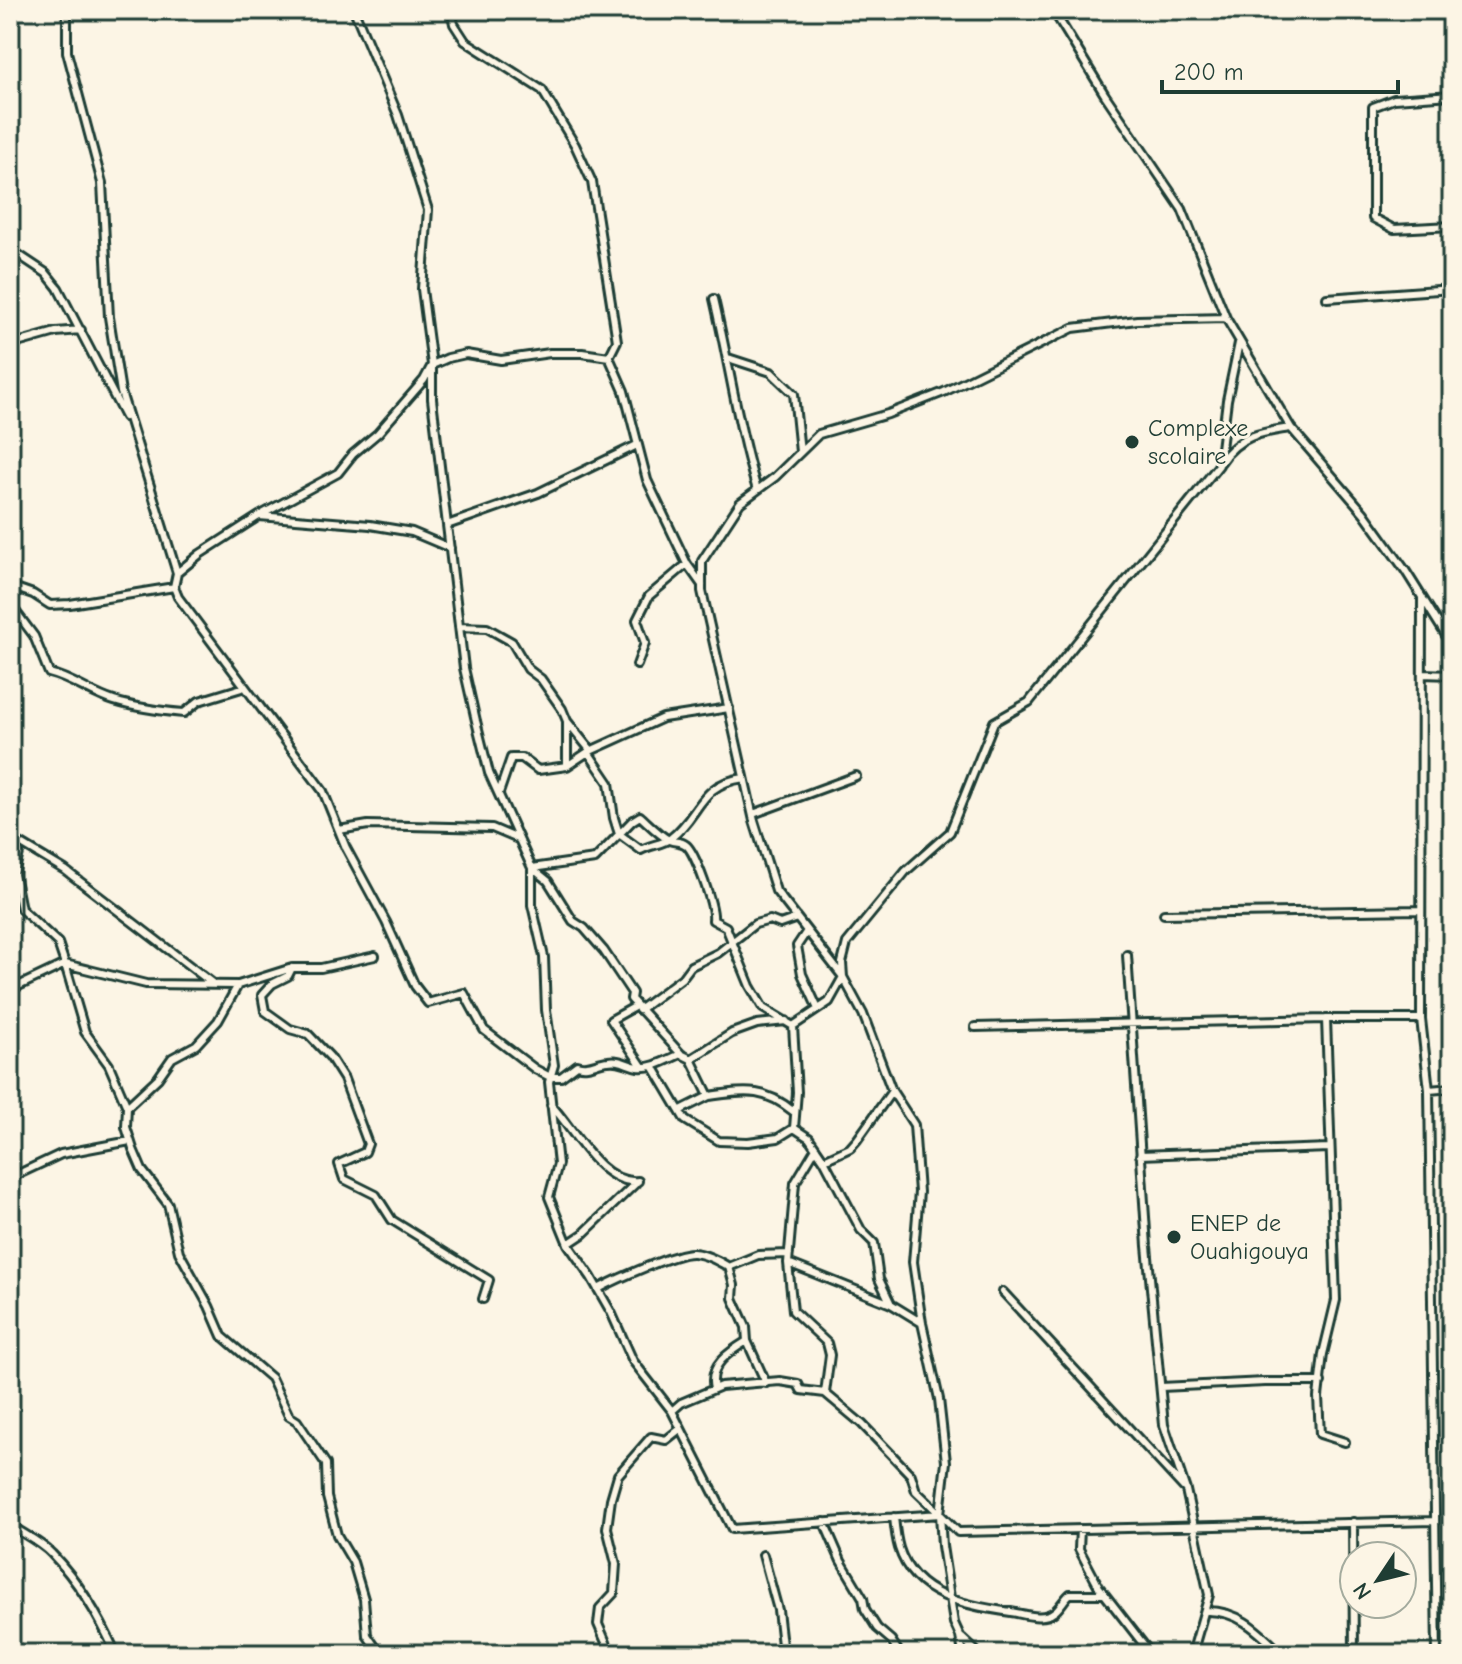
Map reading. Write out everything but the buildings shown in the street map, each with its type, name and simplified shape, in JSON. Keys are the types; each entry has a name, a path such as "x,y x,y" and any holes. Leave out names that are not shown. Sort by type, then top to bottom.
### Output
{"street":[{"path":"67,10 67,52 102,183 109,317 121,392 177,573 174,587 178,597 323,791 346,848 365,879 415,986 428,1003 464,993 484,1030 550,1077 561,1077 577,1065 586,1068 605,1061 621,1060 653,1066 681,1054"},
{"path":"354,10 398,115 428,210 422,289 432,365 432,399 464,668 489,773 532,868 548,881 573,921 584,928 617,968 638,1008 681,1054 691,1059 709,1096"},
{"path":"451,10 454,24 465,41 542,90 575,145 592,182 617,341 609,357"},
{"path":"1053,10 1105,95 1182,209 1226,318 1291,428 1364,513 1452,645"},
{"path":"1452,95 1394,99 1373,107 1373,218 1394,229 1452,226"},
{"path":"10,249 46,273 58,288 132,431"},
{"path":"1327,298 1452,289"},
{"path":"714,299 743,443 757,490"},
{"path":"963,1654 950,1600 940,1514 946,1462 939,1399 922,1323 913,1262 919,1192 914,1125 892,1091 863,1014 843,977 776,891 744,778 702,585 702,561 740,503 775,477 819,434 888,414 944,392 1073,328 1137,320 1226,318"},
{"path":"10,345 56,332 81,330"},
{"path":"1219,465 1227,400 1239,343"},
{"path":"177,573 200,554 259,516 338,473 353,454 378,433 424,380 432,365 466,354 501,360 536,353 582,353 609,357"},
{"path":"609,357 624,391 647,480 687,564 702,585"},
{"path":"728,358 771,372 794,394 800,452"},
{"path":"691,1059 732,1033 757,1024 790,1024 829,1002 843,977 842,963 847,943 906,871 950,832 994,722 1029,702 1230,449 1246,437 1291,428"},
{"path":"447,525 538,493 637,445"},
{"path":"259,516 370,525 412,532 450,548"},
{"path":"637,665 645,643 637,620 649,596 687,564"},
{"path":"10,586 33,594 50,605 174,587"},
{"path":"1422,598 1421,1019 1429,1090 1437,1654"},
{"path":"10,604 34,636 49,673 65,677 112,701 157,711 184,713 199,701 245,687"},
{"path":"459,627 487,628 512,642 528,669 541,679 609,783 619,834 641,850 670,840 682,841 691,849 710,893 713,920 726,927 750,986 763,1008 790,1024"},
{"path":"1422,674 1452,675"},
{"path":"499,793 511,758 522,758 538,770 567,766 589,751 663,718 729,708"},
{"path":"567,721 567,766"},
{"path":"753,814 856,776"},
{"path":"670,840 709,790 744,778"},
{"path":"532,868 595,859 640,816 670,840"},
{"path":"339,830 368,825 492,828 518,839"},
{"path":"10,830 19,853 14,874 21,909"},
{"path":"15,840 65,870 212,983"},
{"path":"532,868 532,905 544,957 546,1010 554,1065 550,1077 551,1105 558,1164 549,1197 568,1244 598,1289 633,1361 672,1411 732,1529 940,1514"},
{"path":"10,906 21,909 58,943 85,1032 109,1065 127,1107 126,1127 142,1170 168,1204 179,1252 222,1336 271,1378 289,1416 297,1421 326,1464 327,1497 337,1535 353,1562 364,1599 367,1635 380,1654"},
{"path":"1164,914 1421,910"},
{"path":"642,1066 611,1020 638,1008 682,978 691,966 718,953 755,924 770,920 780,924 797,918"},
{"path":"807,931 797,946 802,974 818,1009"},
{"path":"1127,955 1140,1155 1164,1425 1186,1490 1209,1595 1192,1654"},
{"path":"10,990 65,964 146,984 238,985 292,968 321,968 375,956"},
{"path":"292,968 288,976 272,984 262,995 265,1011 290,1029 308,1034 330,1057 344,1079 368,1144 365,1152 339,1164 344,1179 376,1195 392,1220 489,1280 483,1299"},
{"path":"127,1107 158,1078 172,1058 196,1045 218,1021 238,985"},
{"path":"1326,1019 1336,1300 1323,1354 1318,1397 1320,1434 1345,1442"},
{"path":"975,1027 1421,1019"},
{"path":"790,1024 797,1092 794,1128"},
{"path":"653,1066 685,1120 719,1141 748,1142 778,1138 794,1128"},
{"path":"1429,1090 1452,1088"},
{"path":"681,1110 709,1096 744,1091 764,1093 778,1099 794,1112"},
{"path":"824,1160 850,1148 892,1091"},
{"path":"551,1105 599,1165 626,1182 638,1181 583,1234 568,1244"},
{"path":"794,1128 809,1138 816,1148 861,1230 874,1243 879,1279 891,1304"},
{"path":"10,1178 61,1154 130,1141"},
{"path":"816,1148 795,1183 788,1263 793,1311 827,1343 830,1355 825,1393"},
{"path":"1140,1155 1329,1148"},
{"path":"598,1289 617,1278 688,1252 701,1254 729,1267 758,1255 789,1254"},
{"path":"788,1263 891,1304 922,1323"},
{"path":"729,1267 734,1285 733,1298 746,1327 747,1341 766,1383"},
{"path":"1003,1292 1186,1490"},
{"path":"714,1389 711,1380 715,1367 747,1341"},
{"path":"1161,1387 1321,1382"},
{"path":"672,1411 681,1403 729,1384 789,1383 798,1384 801,1390 825,1393 862,1424 911,1475 916,1491 958,1532 1435,1521"},
{"path":"611,1654 598,1624 600,1608 614,1593 616,1564 607,1528 618,1475 651,1437 666,1440 680,1429"},
{"path":"894,1517 899,1550 914,1575 926,1587 950,1600 983,1609 1043,1617 1055,1612 1070,1594 1103,1594"},
{"path":"824,1522 841,1561 863,1598 865,1609 900,1654"},
{"path":"1353,1522 1354,1654"},
{"path":"10,1525 50,1552 97,1615 116,1654"},
{"path":"1080,1529 1079,1549 1103,1594 1151,1654"},
{"path":"763,1555 778,1610 783,1654"},
{"path":"1206,1611 1236,1615 1282,1654"},
{"path":"960,1636 979,1654"}],"place":[{"name":"Complexe scolaire","path":"1132,442"},
{"name":"ENEP de Ouahigouya","path":"1174,1237"}]}
